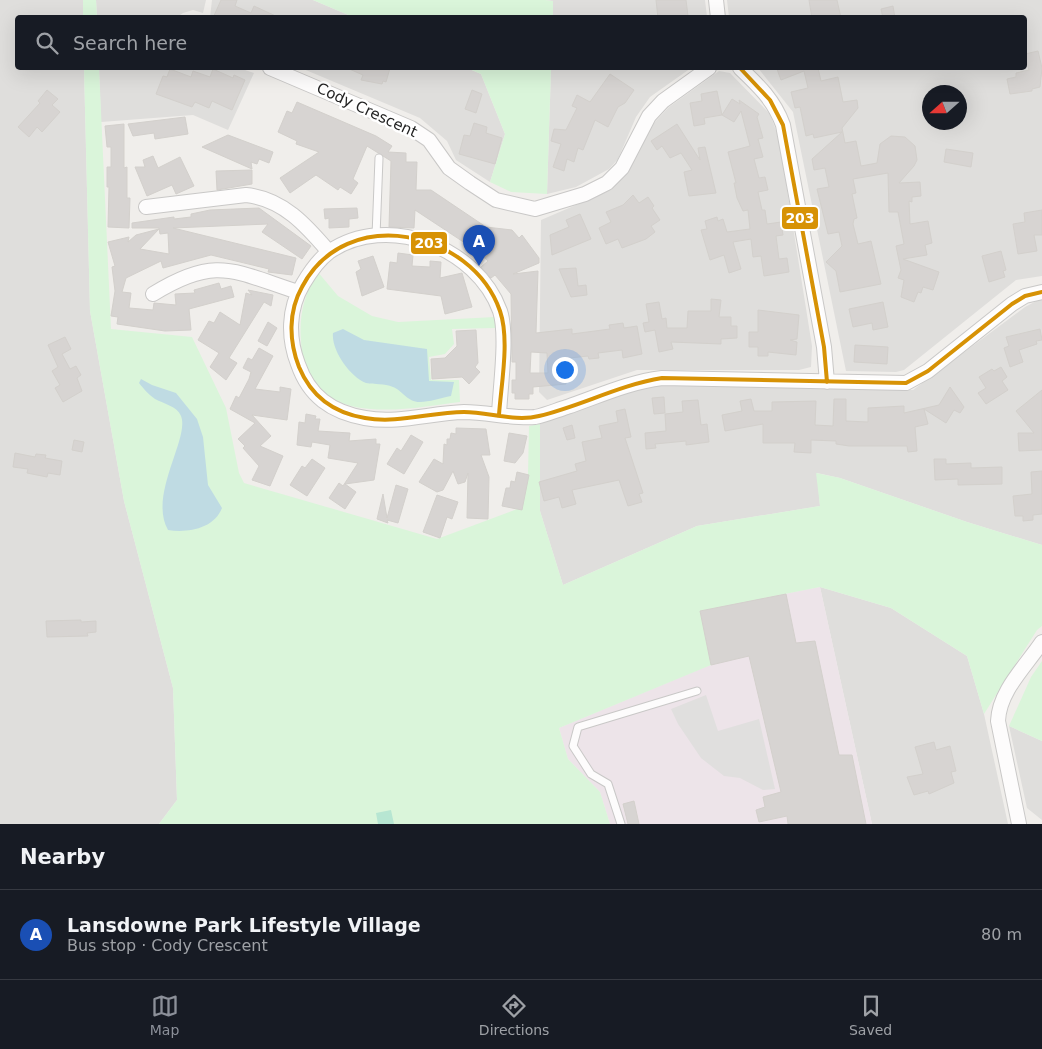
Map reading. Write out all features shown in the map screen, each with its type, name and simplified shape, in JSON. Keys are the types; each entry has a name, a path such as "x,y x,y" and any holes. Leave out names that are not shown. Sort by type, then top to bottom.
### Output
{"street":[{"path":"716,0 718,15"},
{"name":"Cody Crescent","path":"275,70 411,128 429,140 449,168 496,200 535,209 568,200 607,183 622,168 649,116 663,101 706,70"},
{"path":"742,70 767,94 777,108 783,125 824,346 827,382"},
{"path":"146,206 227,196 263,197 294,216 312,231 329,252"},
{"path":"499,415 503,342 500,312 491,292 479,276 448,251 428,242 411,238 376,236 349,243 329,252 312,270 298,292 291,313 292,349 303,378 319,400 345,413 366,419 401,420 464,412 499,415 534,417 647,380 696,378 906,383 928,371 1012,304 1025,296 1042,292"},
{"path":"152,294 186,275 217,269 238,272 298,292"},
{"path":"1019,824 998,721 998,711 1008,691 1042,642"}],"lane":[{"path":"376,236 379,158"},
{"path":"621,824 608,784 591,774 573,746 578,727 697,691"}],"shaded area":[{"path":"0,0 83,0 83,15 15,15 15,70 84,70 90,311 124,501 173,688 177,800 159,824 0,824"},
{"path":"96,0 206,0 203,13 193,10 180,15 97,15"},
{"path":"212,0 313,0 348,15 210,15"},
{"path":"545,0 705,0 707,15 553,15 553,1"},
{"path":"727,0 1042,0 1042,276 1016,280 904,370 896,372 846,371 793,112 760,70 1027,70 1027,15 729,15"},
{"path":"99,70 245,70 254,73 228,130 193,115 101,122"},
{"path":"306,70 472,70 481,74 505,134 490,182 456,160 447,141 420,118"},
{"path":"551,70 688,70 650,97 636,117 618,159 609,169 576,187 547,194"},
{"path":"719,71 730,73 770,114 779,139 812,346 811,367 799,370 637,370 547,400 539,392 541,220 611,190 627,171 653,124 669,107"},
{"path":"1042,298 1042,545 967,522 840,478 817,473 820,506 697,526 563,585 540,511 540,424 626,392 659,385 913,390 1025,307"},
{"path":"820,587 891,608 967,656 984,714 1008,824 872,824"},
{"path":"820,587 872,824 610,824 600,792 568,759 559,728 710,665 700,611"},
{"path":"706,695 718,731 759,719 775,789 763,790 740,778 724,776 701,758 678,724 671,709"},
{"path":"1009,726 1042,741 1042,820 1027,808"}],"green space":[{"path":"83,0 96,0 97,15 83,15"},
{"path":"313,0 553,1 553,15 348,15"},
{"path":"84,70 99,70 111,329 192,337 226,408 239,473 244,483 437,539 517,509 528,474 529,426 540,424 540,511 563,585 697,526 820,506 816,473 840,478 967,522 1042,545 1042,626 1037,630 984,714 967,656 891,608 820,587 700,611 711,665 559,728 568,759 600,792 610,824 159,824 177,800 173,688 124,501 90,311"},
{"path":"472,70 551,70 547,194 511,192 490,182 505,134 481,74"},
{"path":"317,271 338,296 372,316 398,322 495,317 495,328 452,329 454,344 445,354 429,357 431,380 459,380 460,402 390,410 343,404 324,393 310,377 302,352 301,340 302,310"},
{"path":"1042,661 1042,741 1009,726 1031,677"},
{"path":"391,810 394,824 378,824 376,813"}],"water":[{"path":"343,329 364,340 427,349 429,381 454,382 451,396 416,402 393,387 366,383 360,380 348,369 335,347 333,333"},
{"path":"141,379 176,393 197,419 203,437 208,485 222,508 213,521 199,528 183,531 168,530 163,516 163,501 166,484 180,438 181,416 173,408 151,396 139,383"}],"building":[{"path":"221,0 237,0 235,6 251,13 254,6 274,15 214,15"},
{"path":"656,0 686,0 688,15 658,15"},
{"path":"809,0 837,0 840,15 812,15"},
{"path":"893,6 894,15 882,15 881,9"},
{"path":"1038,51 1042,68 1040,87 1032,89 1032,91 1010,94 1007,79 1016,77 1016,73 1029,70 1027,54"},
{"path":"170,70 191,77 193,71 210,77 213,70 215,70 233,78 234,75 245,80 232,110 212,101 209,108 195,102 192,107 156,94 163,76 167,77"},
{"path":"352,70 389,70 386,82 383,81 382,84 361,80 363,75"},
{"path":"777,70 818,70 821,81 838,77 843,102 857,100 858,108 842,128 845,143 856,141 861,166 877,163 880,144 891,136 905,137 915,146 917,160 899,183 920,182 921,196 912,197 912,202 909,201 910,224 928,221 932,243 925,245 927,255 903,259 939,272 933,290 923,287 921,293 918,292 914,302 901,297 904,280 898,278 901,270 896,246 904,244 898,212 889,212 888,173 853,179 856,193 852,194 857,218 854,219 853,224 858,244 871,241 881,284 840,292 836,271 826,262 842,246 839,232 828,234 817,189 829,187 825,168 814,170 812,159 842,132 814,138 813,134 806,136 800,107 795,108 791,92 808,88 804,71 781,80"},
{"path":"610,74 634,90 625,103 618,107 608,127 595,120 583,150 578,148 574,162 567,159 564,171 553,167 561,144 551,141 554,129 566,130 577,108 572,106 577,95 590,102"},
{"path":"47,90 58,99 52,105 60,112 42,132 37,127 29,137 18,127 40,103 38,101"},
{"path":"472,90 482,94 476,113 465,109"},
{"path":"717,91 722,115 704,118 705,124 694,126 690,103 702,101 701,94"},
{"path":"732,99 740,104 739,100 759,114 757,117 763,138 758,139 763,157 754,159 759,178 765,177 768,190 758,192 762,210 765,210 767,224 781,222 783,235 776,236 779,259 787,258 789,272 764,276 761,256 753,257 751,239 733,242 741,269 729,273 724,255 710,260 701,230 707,229 705,221 717,217 718,221 723,219 727,232 750,229 748,210 743,211 737,198 734,183 736,183 728,152 750,146 741,111 734,122 722,115"},
{"path":"297,102 376,136 392,146 388,152 406,153 406,162 417,162 416,190 431,190 486,227 512,230 519,238 522,235 539,258 539,263 513,274 538,271 536,333 572,329 572,334 610,329 609,325 623,323 624,328 637,326 642,354 623,358 622,350 598,353 599,358 589,359 588,356 570,358 571,369 565,369 566,384 533,387 533,394 529,394 529,399 515,399 515,393 512,393 512,380 516,380 516,362 512,362 511,294 495,275 491,278 481,267 488,261 466,241 465,243 415,210 414,228 389,227 391,161 367,146 353,179 358,183 351,194 340,187 338,190 316,175 290,193 280,178 319,152 296,144 297,141 278,132 287,111 292,113","holes":["531,352 547,353 548,373 530,373"]},
{"path":"185,117 188,134 155,139 154,133 133,136 128,124"},
{"path":"474,123 487,127 486,133 502,138 495,164 459,154 464,135 470,136"},
{"path":"124,124 124,168 127,167 127,198 130,198 129,228 108,227 109,187 107,187 107,167 111,167 111,147 107,147 105,126"},
{"path":"677,124 700,160 698,148 705,147 716,193 689,196 684,172 692,170 681,153 670,158 662,146 657,150 651,141"},
{"path":"228,135 273,152 269,163 259,159 257,164 251,162 252,169 202,147"},
{"path":"946,149 973,153 971,167 944,162"},
{"path":"153,156 158,168 180,157 194,186 176,194 172,185 147,196 135,167 145,167 143,160"},
{"path":"252,170 252,184 217,190 216,171"},
{"path":"633,195 639,203 648,197 654,206 652,208 660,220 651,226 655,232 646,239 622,248 618,239 606,244 599,228 611,222 606,212 623,205"},
{"path":"259,208 311,246 302,259 262,232 268,224 173,228 296,258 292,275 268,272 269,269 211,255 163,268 161,261 126,278 122,292 131,293 129,308 153,310 154,303 176,305 175,294 195,293 194,290 219,283 221,289 231,286 234,297 189,309 191,330 165,331 117,324 118,317 111,316 115,291 112,267 115,266 108,242 129,237 128,242 136,235 159,229 140,249 169,254 168,233 160,234 159,228 132,228 132,223 174,217 174,219 191,217 191,214 210,210"},
{"path":"357,208 358,218 349,219 349,227 329,228 329,218 325,219 324,209"},
{"path":"1042,210 1042,235 1034,235 1037,251 1018,254 1013,224 1025,222 1024,213"},
{"path":"580,214 591,239 552,255 550,235 569,227 566,220"},
{"path":"1001,251 1006,270 1003,271 1005,277 989,282 982,256"},
{"path":"398,253 413,255 412,266 430,267 430,261 441,262 440,278 462,273 472,307 445,314 441,296 387,289 390,262 397,263"},
{"path":"373,256 384,287 362,296 356,272 361,269 358,261"},
{"path":"576,268 578,286 586,285 587,295 571,297 559,269"},
{"path":"248,290 273,295 271,306 264,302 229,358 237,363 226,380 210,367 219,353 198,340 209,321 214,323 220,312 240,325 246,293 252,295"},
{"path":"711,299 721,300 719,317 731,317 731,326 737,326 737,338 721,339 721,344 671,342 673,349 659,352 655,330 645,332 643,323 649,322 646,304 659,302 662,319 666,318 667,328 687,328 688,311 711,311"},
{"path":"883,302 888,327 873,330 872,323 853,327 849,309"},
{"path":"758,310 799,315 797,339 790,340 797,342 796,355 768,352 768,356 758,356 758,347 749,347 749,332 758,332"},
{"path":"268,322 277,328 267,346 258,341"},
{"path":"1040,329 1042,340 1036,341 1037,344 1019,350 1023,362 1010,367 1004,348 1009,346 1006,337"},
{"path":"476,330 478,363 475,367 480,372 469,384 462,377 432,379 431,359 445,358 457,346 456,331"},
{"path":"65,337 71,349 62,354 70,369 76,366 81,375 77,378 82,391 63,402 55,388 60,385 52,371 58,367 48,345"},
{"path":"855,345 888,347 887,364 854,362"},
{"path":"259,348 273,356 255,389 280,392 280,387 291,389 287,420 252,415 271,436 260,446 283,456 270,486 252,480 259,466 243,448 245,446 238,439 255,423 230,409 236,396 239,398 249,379 251,372 243,368 248,358 252,360"},
{"path":"1001,367 1007,377 1002,381 1008,390 986,404 978,393 986,388 979,377 992,369 994,371"},
{"path":"950,387 964,407 960,413 954,410 946,423 924,409 928,424 915,427 917,451 908,452 907,446 849,446 836,444 836,441 811,440 811,453 794,452 795,443 763,443 763,424 725,431 722,415 742,411 740,401 751,399 754,411 772,411 772,402 816,401 815,425 833,426 834,399 846,399 846,421 868,422 868,408 904,406 904,413 939,405"},
{"path":"1042,390 1042,450 1019,451 1018,433 1034,433 1016,411"},
{"path":"664,397 665,413 654,414 652,398"},
{"path":"698,400 701,425 707,424 709,442 686,445 686,441 655,444 656,448 646,449 645,433 666,431 665,414 683,412 682,401"},
{"path":"625,409 631,437 625,438 643,493 639,494 642,502 628,506 619,480 572,490 576,504 562,508 559,497 544,501 539,482 577,471 575,464 586,461 582,442 602,438 599,426 618,422 616,411"},
{"path":"306,414 316,416 315,419 320,419 318,431 350,433 349,441 376,439 376,444 380,444 374,480 345,484 356,492 345,509 329,498 339,483 343,486 358,463 328,458 330,445 312,442 311,447 297,445 299,422 305,423"},
{"path":"572,425 575,438 567,440 563,428"},
{"path":"456,428 486,429 490,455 481,455 489,477 488,519 467,518 468,473 465,482 458,484 453,471 443,490 437,492 419,482 434,459 443,464 444,444 447,445 447,439 450,439 451,433 456,434"},
{"path":"509,433 527,436 523,453 515,463 504,461"},
{"path":"411,435 423,442 404,474 387,464 397,448 401,451"},
{"path":"74,440 84,442 82,452 72,450"},
{"path":"15,453 35,457 36,454 46,455 45,458 62,461 60,475 48,473 47,477 27,473 28,469 13,467"},
{"path":"312,459 325,468 307,496 290,485 302,466 305,468"},
{"path":"934,459 946,459 946,464 971,463 971,468 1002,467 1002,484 958,485 958,479 935,480"},
{"path":"1042,471 1042,514 1033,515 1033,520 1023,521 1023,516 1015,516 1013,496 1032,494 1031,472"},
{"path":"517,472 529,475 522,510 502,506 506,488 510,488 511,481 515,482"},
{"path":"396,485 408,489 398,523 387,520 388,523 377,519 383,494 387,518"},
{"path":"437,495 458,502 452,519 447,517 440,538 423,532"},
{"path":"786,594 796,643 815,641 839,755 852,755 866,824 788,824 787,816 759,822 756,810 765,807 763,797 781,792 749,656 711,665 700,611"},
{"path":"81,620 81,622 96,621 96,632 87,633 88,636 47,637 46,621"},
{"path":"934,742 936,750 950,746 956,771 951,772 954,783 929,794 928,791 914,795 907,777 923,774 915,747"},
{"path":"634,801 639,824 628,824 623,804"}],"transit line":[{"name":"203","path":"742,70 770,100 783,125 824,347 827,382"},
{"name":"203","path":"499,415 505,349 503,323 500,311 485,283 463,261 437,246 407,237 377,236 348,244 322,261 302,287 294,306 292,337 299,367 310,387 325,402 343,412 365,418 390,420 464,412 530,418 555,412 631,385 662,378 906,383 928,371 1012,304 1025,296 1042,292"}],"place":[{"name":"Lansdowne Park Lifestyle Village","path":"479,266"}]}
